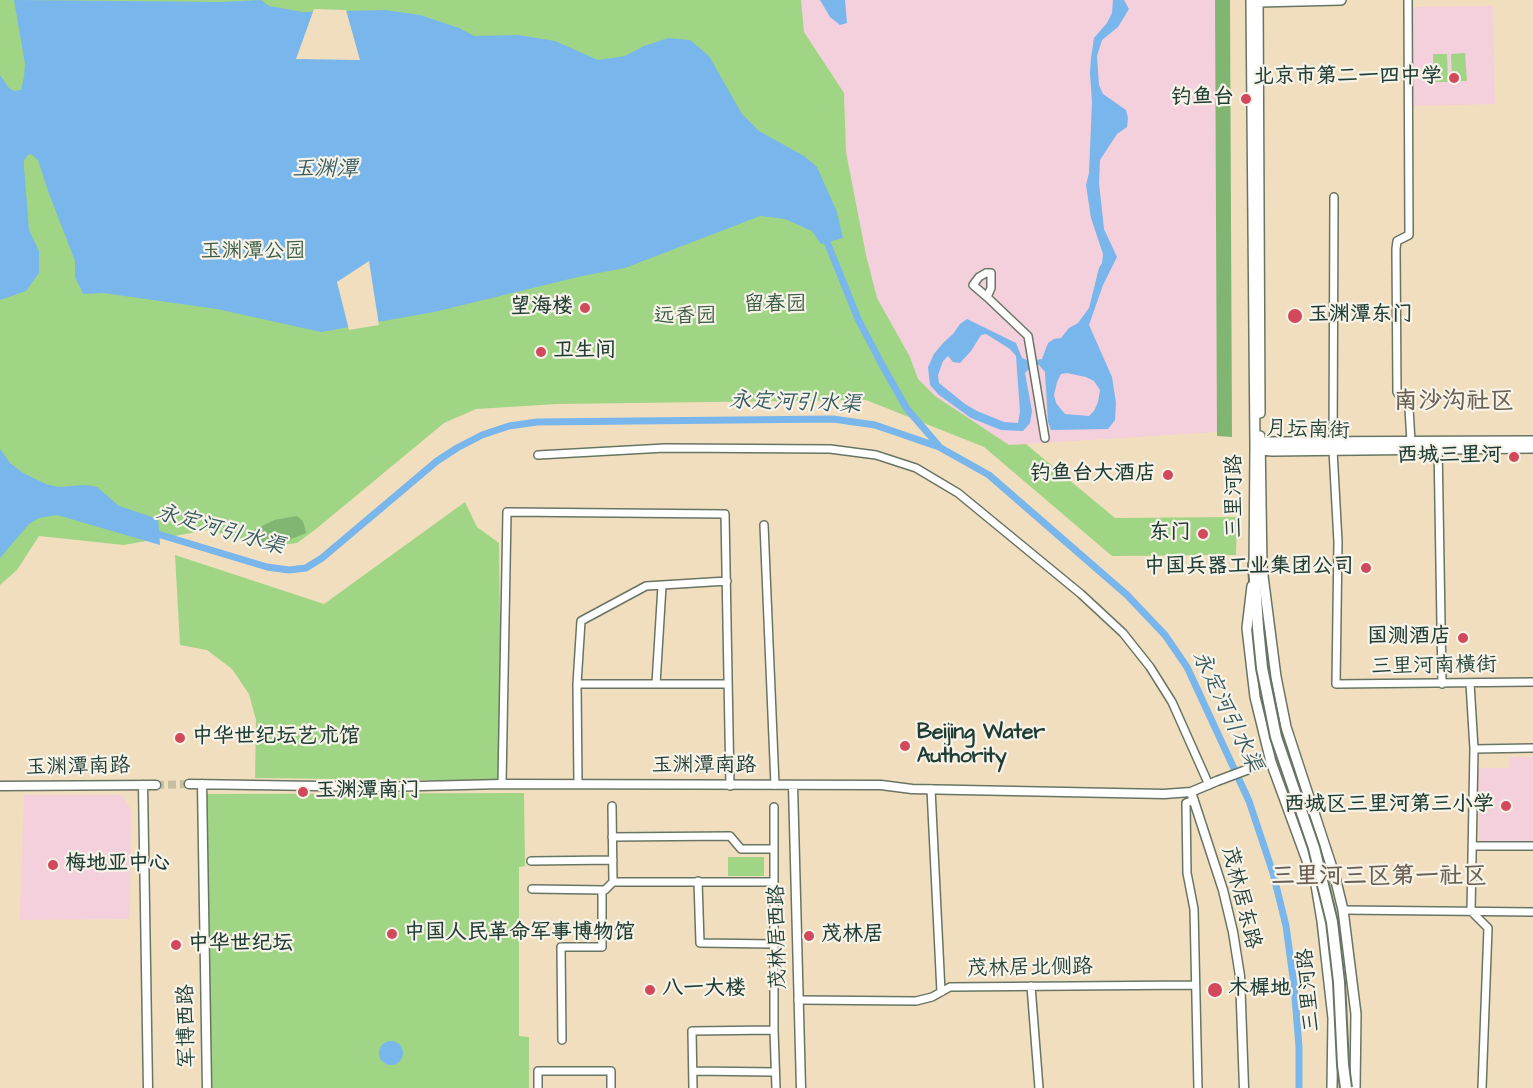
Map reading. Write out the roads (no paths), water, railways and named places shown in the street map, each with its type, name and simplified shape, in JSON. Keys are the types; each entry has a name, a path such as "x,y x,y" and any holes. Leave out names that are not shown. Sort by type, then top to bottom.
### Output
{"main road":[{"path":"1255,0 1341,0"},
{"name":"三里河路","path":"1255,0 1258,567 1247,628 1255,697 1271,762 1316,885 1333,1017 1332,1088"},
{"name":"月坛南街","path":"1333,446 1411,442 1438,445 1533,441"},
{"name":"月坛南街","path":"1259,446 1533,447"},
{"path":"1258,567 1258,628 1262,668 1276,737 1314,848 1331,914 1338,962 1346,1088"},
{"name":"三里河路","path":"1258,567 1282,710 1335,877 1342,910 1356,1014 1355,1088"},
{"path":"1333,1017 1340,1021 1349,1020 1356,1014"}],"street":[{"path":"1408,0 1409,235 1397,241 1396,249 1397,392 1409,408 1411,442"},
{"path":"1333,446 1334,197"},
{"path":"987,297 1028,336 1045,438"},
{"path":"1438,445 1442,684"},
{"name":"三里河南横街","path":"1333,446 1338,542 1336,684 1533,682"},
{"path":"538,455 665,448 830,449 876,455 916,468 958,493 1081,594 1123,633 1150,667 1172,702 1213,783"},
{"path":"502,784 507,512 725,514 730,786"},
{"path":"764,525 775,785"},
{"path":"578,784 577,684 581,621 646,586 727,581"},
{"path":"656,684 662,586"},
{"path":"1470,683 1474,749 1471,911 1488,928 1482,1088"},
{"path":"577,684 728,684"},
{"path":"1474,749 1533,748"},
{"name":"玉渊潭南路","path":"189,784 381,787 502,784 730,786 881,784 912,789 1192,796 1213,783 1271,762"},
{"name":"军博西路","path":"202,784 207,1088"},
{"name":"军博西路","path":"143,785 148,1088"},
{"name":"玉渊潭南路","path":"0,786 156,785"},
{"name":"茂林居西路","path":"793,785 801,1088"},
{"path":"931,789 940,992"},
{"path":"1192,796 1186,803 1187,873 1194,909 1198,1088"},
{"name":"茂林居东路","path":"1192,796 1223,890 1233,932 1240,976 1244,1088"},
{"path":"612,806 613,882"},
{"path":"774,807 776,1088"},
{"path":"612,837 730,836 741,849 774,849"},
{"path":"1473,846 1533,846"},
{"path":"531,861 613,860"},
{"path":"1316,885 1335,877"},
{"path":"698,881 700,943 774,944"},
{"path":"532,890 605,890 613,882 774,882"},
{"path":"562,1040 561,947 602,947 602,890"},
{"path":"1342,910 1533,912"},
{"name":"茂林居北侧路","path":"798,1000 916,1001 932,997 950,987 1194,985"},
{"path":"1031,986 1039,1088"},
{"path":"693,1088 692,1031 774,1030"},
{"path":"538,1088 538,1071 611,1071 611,1088"},
{"path":"693,1071 775,1072"}],"water":[{"name":"玉渊潭","path":"14,0 221,2 261,0 269,6 303,12 385,10 420,15 459,28 474,36 518,35 555,41 598,60 625,56 644,46 668,38 690,40 709,56 742,114 759,131 804,156 817,167 837,212 843,238 821,244 812,231 785,219 760,216 625,268 582,276 434,312 321,332 217,309 103,293 83,294 75,277 75,261 38,160 31,154 24,160 24,167 29,230 39,251 39,273 26,291 0,300 0,75 9,88 14,91 21,90 25,64"},
{"path":"820,0 845,0 847,23 840,25 830,17"},
{"path":"1113,0 1124,0 1129,9 1118,27 1102,40 1097,56 1099,85 1103,94 1126,110 1128,118 1127,127 1117,134 1100,160 1099,183 1104,229 1117,257 1103,285 1089,325 1112,377 1116,403 1115,420 1108,429 1051,430 1048,422 1045,372 1039,365 1031,367 1025,373 1032,411 1030,423 1023,431 1001,430 971,418 939,395 930,385 928,367 934,354 967,319 1016,343 1022,358 1029,361 1042,359 1048,343 1061,338 1069,328 1078,323 1089,308 1103,254 1091,218 1086,185 1089,173 1092,102 1091,58 1094,38 1112,13","holes":["986,334 1010,349 1016,356 1020,412 1018,423 1004,422 977,411 939,383 938,375 943,361 948,356 953,362 960,363 981,335","1067,373 1094,381 1100,390 1098,402 1089,416 1065,414 1056,403 1054,395 1057,382 1061,374"]},
{"path":"0,449 10,463 23,473 46,484 58,487 86,485 97,487 119,506 158,519 160,545 57,515 39,518 29,524 0,558"},
{"path":"391,1041 400,1044 403,1053 400,1062 391,1065 382,1062 379,1053 382,1044"}],"waterway":[{"path":"827,242 858,319 881,363 907,409 939,446"},
{"name":"永定河引水渠","path":"151,532 267,567 289,570 306,568 322,558 437,461 457,448 482,435 509,426 537,422 833,419 875,425 939,447 989,475 1127,595 1165,635 1187,667 1249,801 1273,873 1286,926 1294,985 1299,1047 1299,1088"}],"tunnel":[{"path":"156,785 189,784"}],"place":[{"name":"北京市第二一四中学","path":"1454,78"},
{"name":"钓鱼台","path":"1246,99"},
{"name":"望海楼","path":"585,308"},
{"name":"玉渊潭东门","path":"1295,316"},
{"name":"卫生间","path":"541,352"},
{"name":"西城三里河","path":"1514,457"},
{"name":"钓鱼台大酒店","path":"1168,475"},
{"name":"东门","path":"1203,534"},
{"name":"中国兵器工业集团公司","path":"1366,568"},
{"name":"国测酒店","path":"1463,638"},
{"name":"中华世纪坛艺术馆","path":"180,738"},
{"name":"Beijing Water Authority","path":"905,746"},
{"name":"玉渊潭南门","path":"303,792"},
{"name":"西城区三里河第三小学","path":"1506,806"},
{"name":"梅地亚中心","path":"53,865"},
{"name":"中国人民革命军事博物馆","path":"392,934"},
{"name":"茂林居","path":"809,936"},
{"name":"中华世纪坛","path":"176,945"},
{"name":"八一大楼","path":"650,990"},
{"name":"木樨地","path":"1215,990"}],"district":[{"name":"南沙沟社区","path":"1454,403"},
{"name":"三里河三区第一社区","path":"1379,878"}],"park label":[{"name":"玉渊潭公园","path":"253,253"},
{"name":"留春园","path":"775,306"},
{"name":"远香园","path":"685,318"}]}
